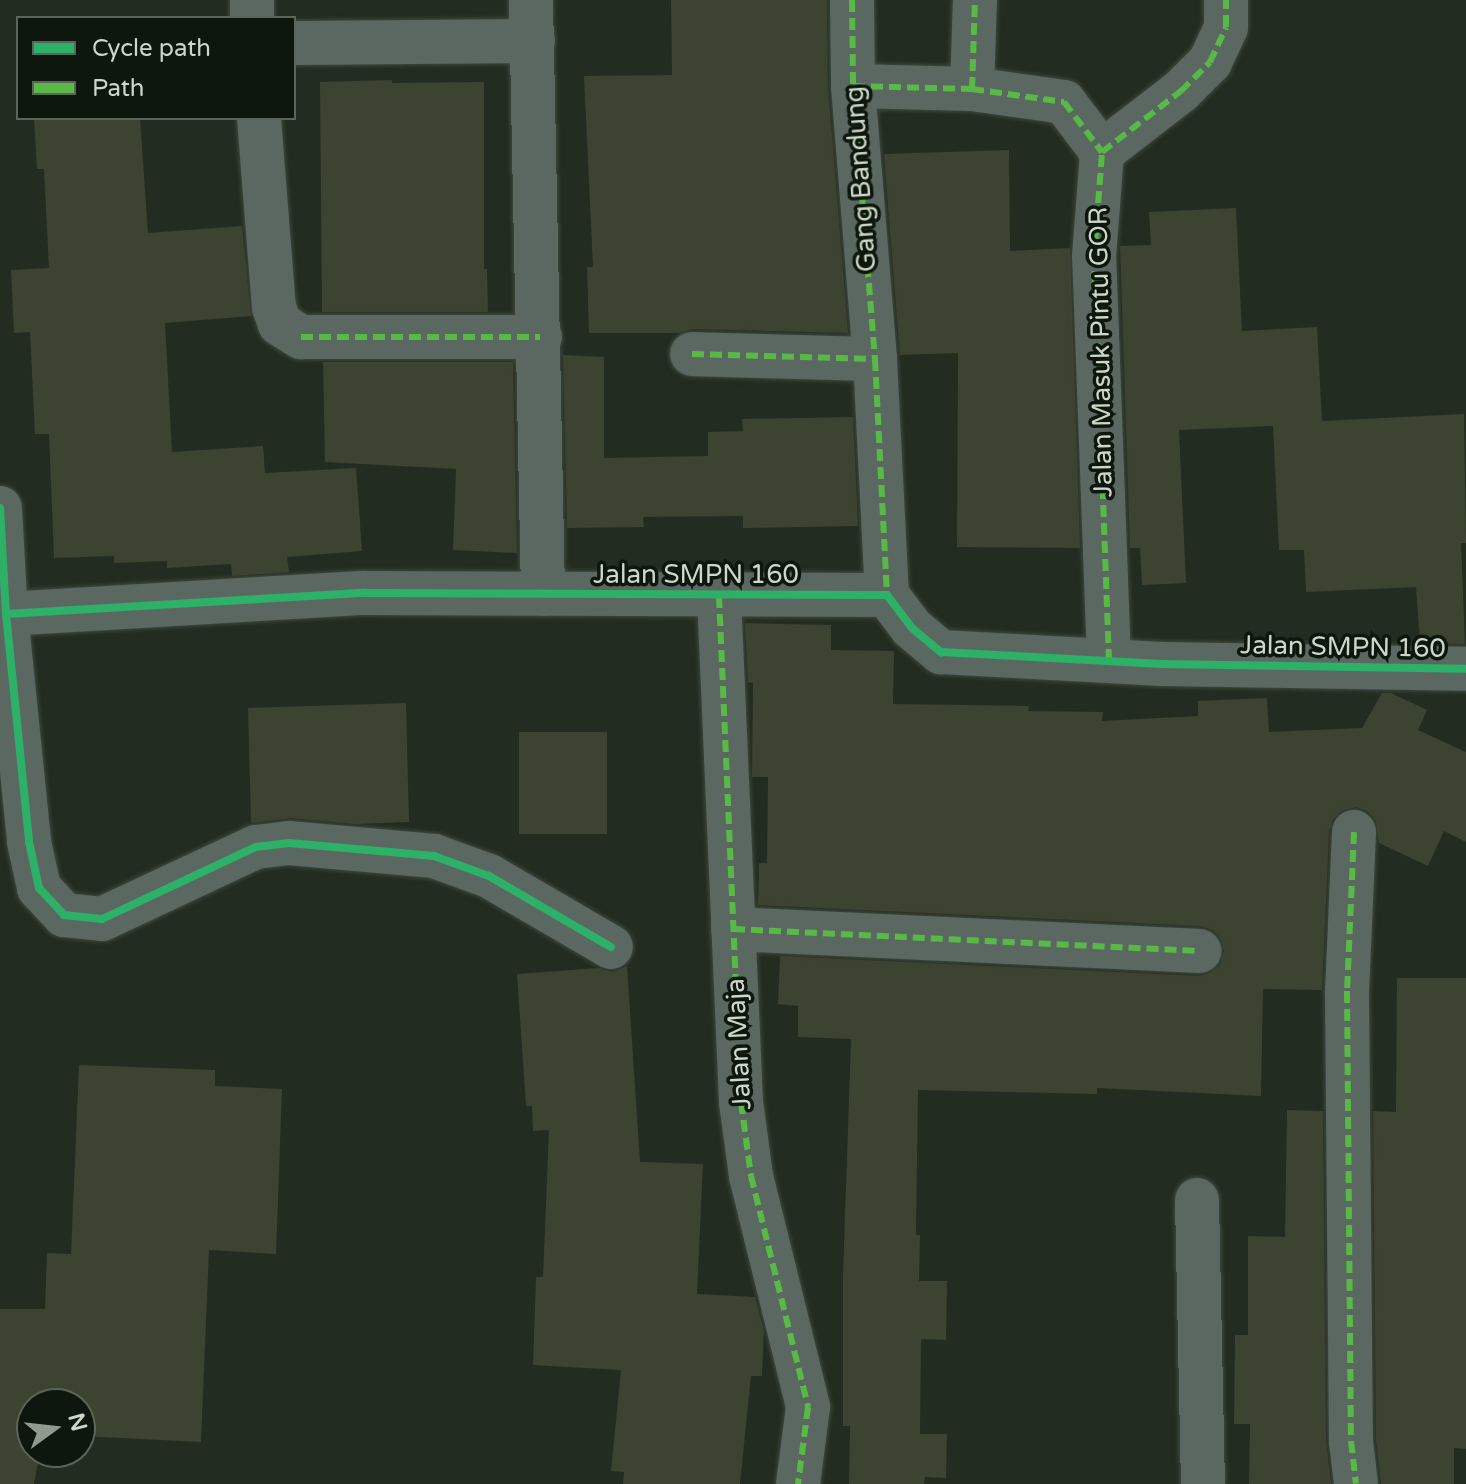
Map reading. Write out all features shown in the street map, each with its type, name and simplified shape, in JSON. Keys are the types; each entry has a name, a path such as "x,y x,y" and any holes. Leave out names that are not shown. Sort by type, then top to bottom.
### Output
{"street":[{"name":"Gang Bandung","path":"852,0 853,86 875,359 887,595"},
{"path":"972,89 975,0"},
{"path":"853,86 972,89 1064,102 1102,152 1181,91 1210,62 1226,27 1226,0"},
{"path":"296,43 532,20 543,594"},
{"path":"259,120 274,307 280,324 301,337 540,337"},
{"name":"Jalan Masuk Pintu GOR","path":"1102,152 1094,257 1109,661"},
{"path":"692,354 875,359"},
{"path":"0,508 6,614 29,842 39,888 64,915 102,919 256,847 289,843 434,856 489,876 611,947"},
{"name":"Jalan SMPN 160","path":"6,614 364,593 887,595 912,628 941,652 1109,661 1466,669"},
{"name":"Jalan Maja","path":"719,596 741,1102 751,1176 808,1407 798,1484"},
{"path":"1354,832 1347,991 1351,1111 1350,1426 1356,1484"},
{"path":"733,929 1199,951"},
{"path":"1197,1200 1203,1484"}],"building":[{"path":"671,0 827,0 828,88 848,333 693,329 679,333 589,333 587,267 593,267 584,76 672,75"},
{"path":"392,80 392,83 484,82 484,269 487,269 488,312 322,312 320,82"},
{"path":"34,120 140,120 148,233 242,226 251,316 165,323 172,452 263,446 265,473 356,468 362,551 287,557 289,572 232,576 231,564 167,568 167,561 114,563 114,556 54,558 49,434 35,434 30,332 14,333 11,270 49,268 44,169 37,169"},
{"path":"1009,150 1010,251 1070,248 1080,548 957,547 958,353 900,355 884,154"},
{"path":"1236,208 1242,331 1317,327 1322,421 1464,414 1466,543 1461,543 1465,644 1420,643 1416,587 1306,592 1304,550 1279,550 1273,426 1179,430 1186,583 1142,585 1140,548 1130,548 1120,246 1151,245 1149,212"},
{"path":"563,355 604,357 604,458 708,456 708,432 743,431 742,419 853,417 858,526 743,528 743,516 643,517 644,527 567,528"},
{"path":"323,362 513,362 517,553 453,550 456,469 325,462"},
{"path":"745,623 831,625 831,650 894,651 893,704 1029,706 1028,711 1103,712 1102,721 1198,716 1198,701 1267,698 1269,732 1362,728 1382,693 1391,693 1427,710 1418,730 1466,752 1466,842 1444,831 1428,866 1379,843 1376,821 1367,811 1356,807 1343,810 1333,819 1329,831 1322,990 1263,989 1261,1096 1097,1088 1097,1094 918,1090 916,1235 920,1235 919,1281 947,1281 946,1340 921,1339 920,1434 947,1434 946,1478 925,1477 924,1484 849,1484 850,1426 843,1426 843,1275 851,1039 798,1037 798,1006 778,1004 780,956 1198,976 1210,973 1220,965 1224,951 1221,940 1213,930 1200,926 758,905 759,863 767,863 768,777 752,777 753,683 748,682"},
{"path":"406,703 409,822 355,824 291,818 251,823 248,708"},
{"path":"519,732 607,732 607,834 519,834"},
{"path":"627,966 640,1162 703,1164 697,1294 755,1297 764,1331 762,1376 751,1376 740,1484 623,1484 624,1472 611,1471 621,1370 533,1365 536,1277 543,1277 549,1130 533,1131 532,1106 526,1106 517,974 598,968 612,972"},
{"path":"1397,978 1466,978 1466,1449 1454,1448 1454,1484 1381,1484 1376,1439 1373,1111 1396,1112"},
{"path":"79,1065 215,1070 215,1086 282,1089 276,1254 209,1250 201,1442 96,1437 96,1388 16,1388 16,1468 37,1468 34,1484 0,1484 0,1309 45,1309 47,1253 71,1254"},
{"path":"1287,1110 1323,1111 1326,1441 1331,1484 1249,1484 1250,1424 1234,1424 1235,1335 1248,1335 1248,1236 1285,1237"}],"marked path":[{"path":"852,0 853,86 875,359 887,595"},
{"path":"972,89 975,0"},
{"path":"1109,661 1094,257 1102,152 1181,91 1210,62 1226,27 1226,0"},
{"path":"853,86 972,89 1064,102 1102,152"},
{"path":"301,337 540,337"},
{"path":"692,354 875,359"},
{"path":"719,596 741,1102 751,1176 808,1407 798,1484"},
{"path":"1354,832 1347,991 1351,1441 1356,1484"},
{"path":"733,929 1199,951"}],"cycle path":[{"path":"0,508 6,614 29,842 39,888 64,915 102,919 256,847 289,843 434,856 489,876 611,947"},
{"path":"6,614 364,593 887,595 912,628 941,652 1162,664 1466,669"}]}
